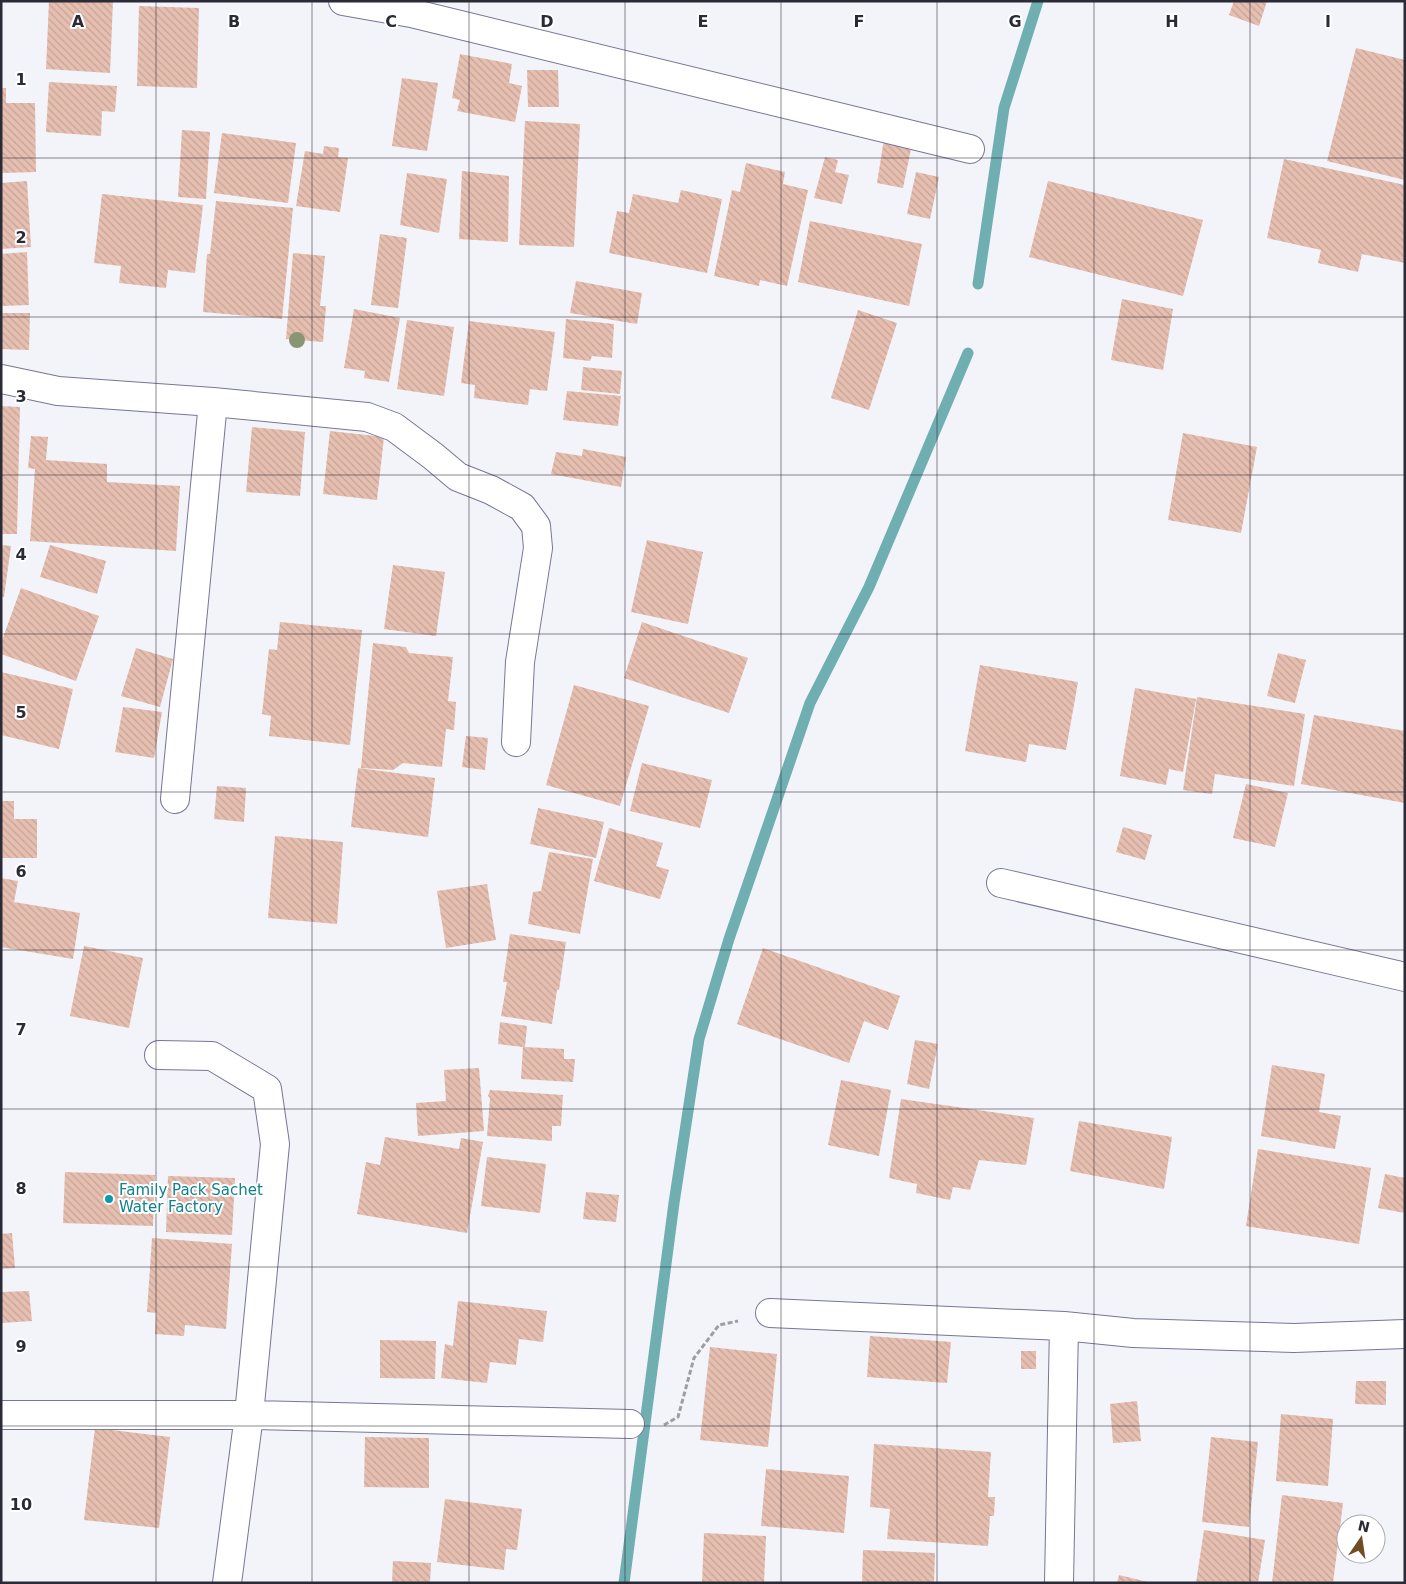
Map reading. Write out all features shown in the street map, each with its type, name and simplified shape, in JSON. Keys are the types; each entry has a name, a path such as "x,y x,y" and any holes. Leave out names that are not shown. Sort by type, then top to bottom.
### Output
{"street":[{"path":"343,1 411,13 970,149"},
{"path":"1,379 58,391 214,402 367,417 394,427 458,477 491,490 522,507 536,526 538,548 520,662 516,742"},
{"path":"176,799 214,402"},
{"path":"1001,883 1405,977"},
{"path":"158,1055 212,1056 267,1089 275,1144 249,1415 227,1583"},
{"path":"770,1312 1064,1326 1133,1333 1294,1338 1405,1334"},
{"path":"1059,1583 1064,1326"},
{"path":"1,1415 249,1415 630,1424"}],"path":[{"path":"665,1426 678,1417 694,1358 719,1325 770,1312"}],"building":[{"path":"49,1 113,1 110,73 46,69"},
{"path":"1234,1 1267,1 1259,26 1229,15"},
{"path":"139,6 199,8 197,88 137,86"},
{"path":"1356,48 1405,60 1405,180 1327,161"},
{"path":"460,54 512,64 509,83 522,86 515,122 457,111 460,100 452,98"},
{"path":"527,70 558,70 559,107 528,107"},
{"path":"402,78 438,83 427,151 392,146"},
{"path":"49,82 117,86 115,112 102,111 101,136 46,132"},
{"path":"1,88 6,88 6,103 35,103 36,172 1,173"},
{"path":"525,121 580,124 574,247 519,245"},
{"path":"182,130 210,132 206,199 178,197"},
{"path":"222,133 296,143 288,203 214,193"},
{"path":"884,139 912,144 903,188 877,183"},
{"path":"324,146 339,148 338,157 348,158 340,212 296,206 305,151 323,154"},
{"path":"825,157 838,160 835,172 849,175 842,204 814,198"},
{"path":"1284,159 1405,185 1405,263 1362,254 1358,272 1318,263 1321,250 1267,238"},
{"path":"746,163 785,172 783,184 808,190 787,286 760,280 759,286 714,276 732,190 740,192"},
{"path":"462,171 509,176 508,242 459,239"},
{"path":"916,172 939,177 930,219 907,214"},
{"path":"407,173 447,179 439,233 400,225"},
{"path":"27,181 31,247 1,249 1,183"},
{"path":"1048,181 1203,220 1183,296 1029,257"},
{"path":"681,190 722,199 707,273 609,253 617,211 629,213 633,194 678,203"},
{"path":"102,194 203,205 195,273 168,270 166,288 119,283 121,266 94,263"},
{"path":"216,201 293,208 282,319 203,312 207,254 210,254"},
{"path":"810,221 922,244 909,306 798,282"},
{"path":"380,234 407,238 398,308 371,305"},
{"path":"27,252 29,305 1,306 1,254"},
{"path":"293,253 325,256 320,306 326,306 323,342 286,339"},
{"path":"576,281 642,293 637,324 570,313"},
{"path":"1122,299 1173,309 1163,370 1111,360"},
{"path":"354,309 400,318 389,382 364,378 365,371 344,368"},
{"path":"858,310 897,323 869,410 831,398"},
{"path":"1,313 30,313 29,350 1,349"},
{"path":"566,319 614,324 612,358 592,356 590,361 563,358"},
{"path":"407,320 454,327 444,396 397,389"},
{"path":"469,321 555,332 547,391 530,389 528,405 474,398 475,385 461,383"},
{"path":"583,367 622,371 620,394 581,390"},
{"path":"567,391 621,396 618,426 563,420"},
{"path":"1,406 20,407 17,534 1,534"},
{"path":"252,427 305,432 300,496 246,492"},
{"path":"330,431 384,437 377,500 323,494"},
{"path":"1183,433 1257,447 1241,533 1168,520"},
{"path":"31,436 48,437 46,460 107,464 107,482 180,486 176,551 30,541 35,469 28,468"},
{"path":"583,449 626,457 621,487 551,474 556,452 582,456"},
{"path":"647,540 703,552 688,624 631,612"},
{"path":"1,545 11,546 4,597 1,596"},
{"path":"50,545 106,561 97,594 40,577"},
{"path":"393,565 445,572 436,636 384,629"},
{"path":"21,588 99,616 76,681 1,654 1,643"},
{"path":"280,622 362,630 350,745 269,736 271,716 262,714 269,649 277,650"},
{"path":"642,622 748,658 729,713 624,678"},
{"path":"373,643 406,647 409,653 453,657 448,701 456,702 454,730 446,729 442,767 403,763 393,770 361,768"},
{"path":"136,648 173,659 160,707 121,696"},
{"path":"1278,653 1306,660 1295,703 1267,696"},
{"path":"980,665 1078,682 1066,750 1029,744 1026,762 965,751"},
{"path":"1,672 73,689 59,749 1,735"},
{"path":"574,685 649,706 620,806 546,785"},
{"path":"1135,688 1196,699 1183,772 1169,769 1166,785 1120,776"},
{"path":"1197,697 1305,714 1294,786 1215,774 1212,794 1183,790"},
{"path":"123,707 162,712 154,758 115,752"},
{"path":"1314,715 1405,731 1405,803 1301,784"},
{"path":"466,736 488,738 485,770 462,767"},
{"path":"642,763 712,780 700,828 630,811"},
{"path":"358,768 435,778 428,837 351,827"},
{"path":"1246,784 1288,793 1275,847 1233,838"},
{"path":"217,786 246,788 244,822 214,819"},
{"path":"1,801 14,801 14,819 37,819 37,858 1,858"},
{"path":"538,808 604,822 596,858 530,844"},
{"path":"1123,827 1152,835 1145,860 1116,852"},
{"path":"609,828 663,843 656,866 669,870 660,899 594,881"},
{"path":"275,836 343,842 337,924 268,918"},
{"path":"549,852 593,859 580,934 528,924 533,892 541,891"},
{"path":"1,878 18,881 14,902 80,913 73,959 1,947"},
{"path":"487,884 496,940 446,948 437,891"},
{"path":"510,934 566,942 552,1024 501,1016 507,982 503,982"},
{"path":"84,946 143,958 129,1028 70,1016"},
{"path":"763,948 900,996 888,1030 864,1021 849,1063 737,1024"},
{"path":"500,1022 527,1026 525,1047 564,1049 564,1059 575,1059 573,1082 521,1079 523,1047 498,1044"},
{"path":"915,1040 938,1044 929,1089 907,1084"},
{"path":"1272,1065 1325,1074 1319,1112 1341,1116 1335,1149 1261,1136"},
{"path":"479,1068 484,1131 418,1136 416,1103 446,1101 444,1070"},
{"path":"841,1080 891,1090 879,1156 828,1145"},
{"path":"490,1090 563,1095 561,1126 552,1126 552,1141 487,1136 490,1098 488,1096"},
{"path":"901,1099 1034,1118 1026,1165 979,1160 970,1190 953,1187 950,1200 916,1193 917,1184 889,1178"},
{"path":"1079,1121 1172,1137 1164,1189 1070,1171"},
{"path":"385,1137 459,1149 461,1138 483,1142 467,1233 357,1214 366,1162 380,1165"},
{"path":"1258,1149 1371,1168 1359,1244 1246,1226"},
{"path":"487,1157 546,1164 540,1213 481,1206"},
{"name":"Family Pack Sachet Water Factory","path":"65,1172 155,1175 153,1226 63,1223"},
{"path":"1385,1174 1405,1178 1405,1213 1378,1208"},
{"path":"168,1176 235,1178 232,1235 166,1232"},
{"path":"586,1192 619,1195 616,1222 583,1219"},
{"path":"12,1233 15,1268 1,1269 1,1234"},
{"path":"152,1238 232,1244 226,1329 185,1325 184,1336 155,1334 156,1313 147,1312"},
{"path":"29,1291 32,1321 1,1323 1,1292"},
{"path":"458,1301 547,1311 543,1342 519,1339 516,1365 490,1362 487,1383 441,1378 445,1344 453,1346"},
{"path":"870,1336 951,1342 947,1383 867,1377"},
{"path":"380,1340 436,1341 435,1379 380,1378"},
{"path":"710,1347 777,1354 768,1447 700,1440"},
{"path":"1021,1351 1036,1351 1036,1369 1021,1369"},
{"path":"1356,1381 1386,1381 1386,1405 1355,1404"},
{"path":"1137,1401 1141,1441 1113,1443 1110,1404"},
{"path":"1281,1414 1333,1419 1328,1486 1276,1481"},
{"path":"95,1428 170,1437 159,1528 84,1520"},
{"path":"365,1437 429,1438 429,1488 364,1487"},
{"path":"1211,1437 1258,1442 1249,1527 1202,1522"},
{"path":"874,1444 991,1452 988,1497 995,1497 994,1516 990,1516 988,1546 887,1539 890,1509 870,1507"},
{"path":"766,1469 849,1476 844,1533 761,1526"},
{"path":"1282,1495 1343,1503 1342,1514 1336,1514 1336,1559 1333,1583 1272,1583"},
{"path":"445,1499 522,1509 517,1550 506,1549 504,1570 437,1562"},
{"path":"1204,1530 1265,1540 1258,1583 1196,1583"},
{"path":"704,1533 766,1536 764,1583 702,1583"},
{"path":"863,1550 935,1553 934,1583 862,1583"},
{"path":"393,1561 431,1563 430,1583 392,1583"},
{"path":"1119,1575 1148,1582 1148,1583 1117,1583"}],"waterway":[{"path":"978,284 1004,108 1038,1"},
{"path":"624,1583 674,1203 699,1039 729,939 810,703 869,587 968,353"}],"place":[{"name":"Family Pack Sachet Water Factory","path":"109,1199"}]}
